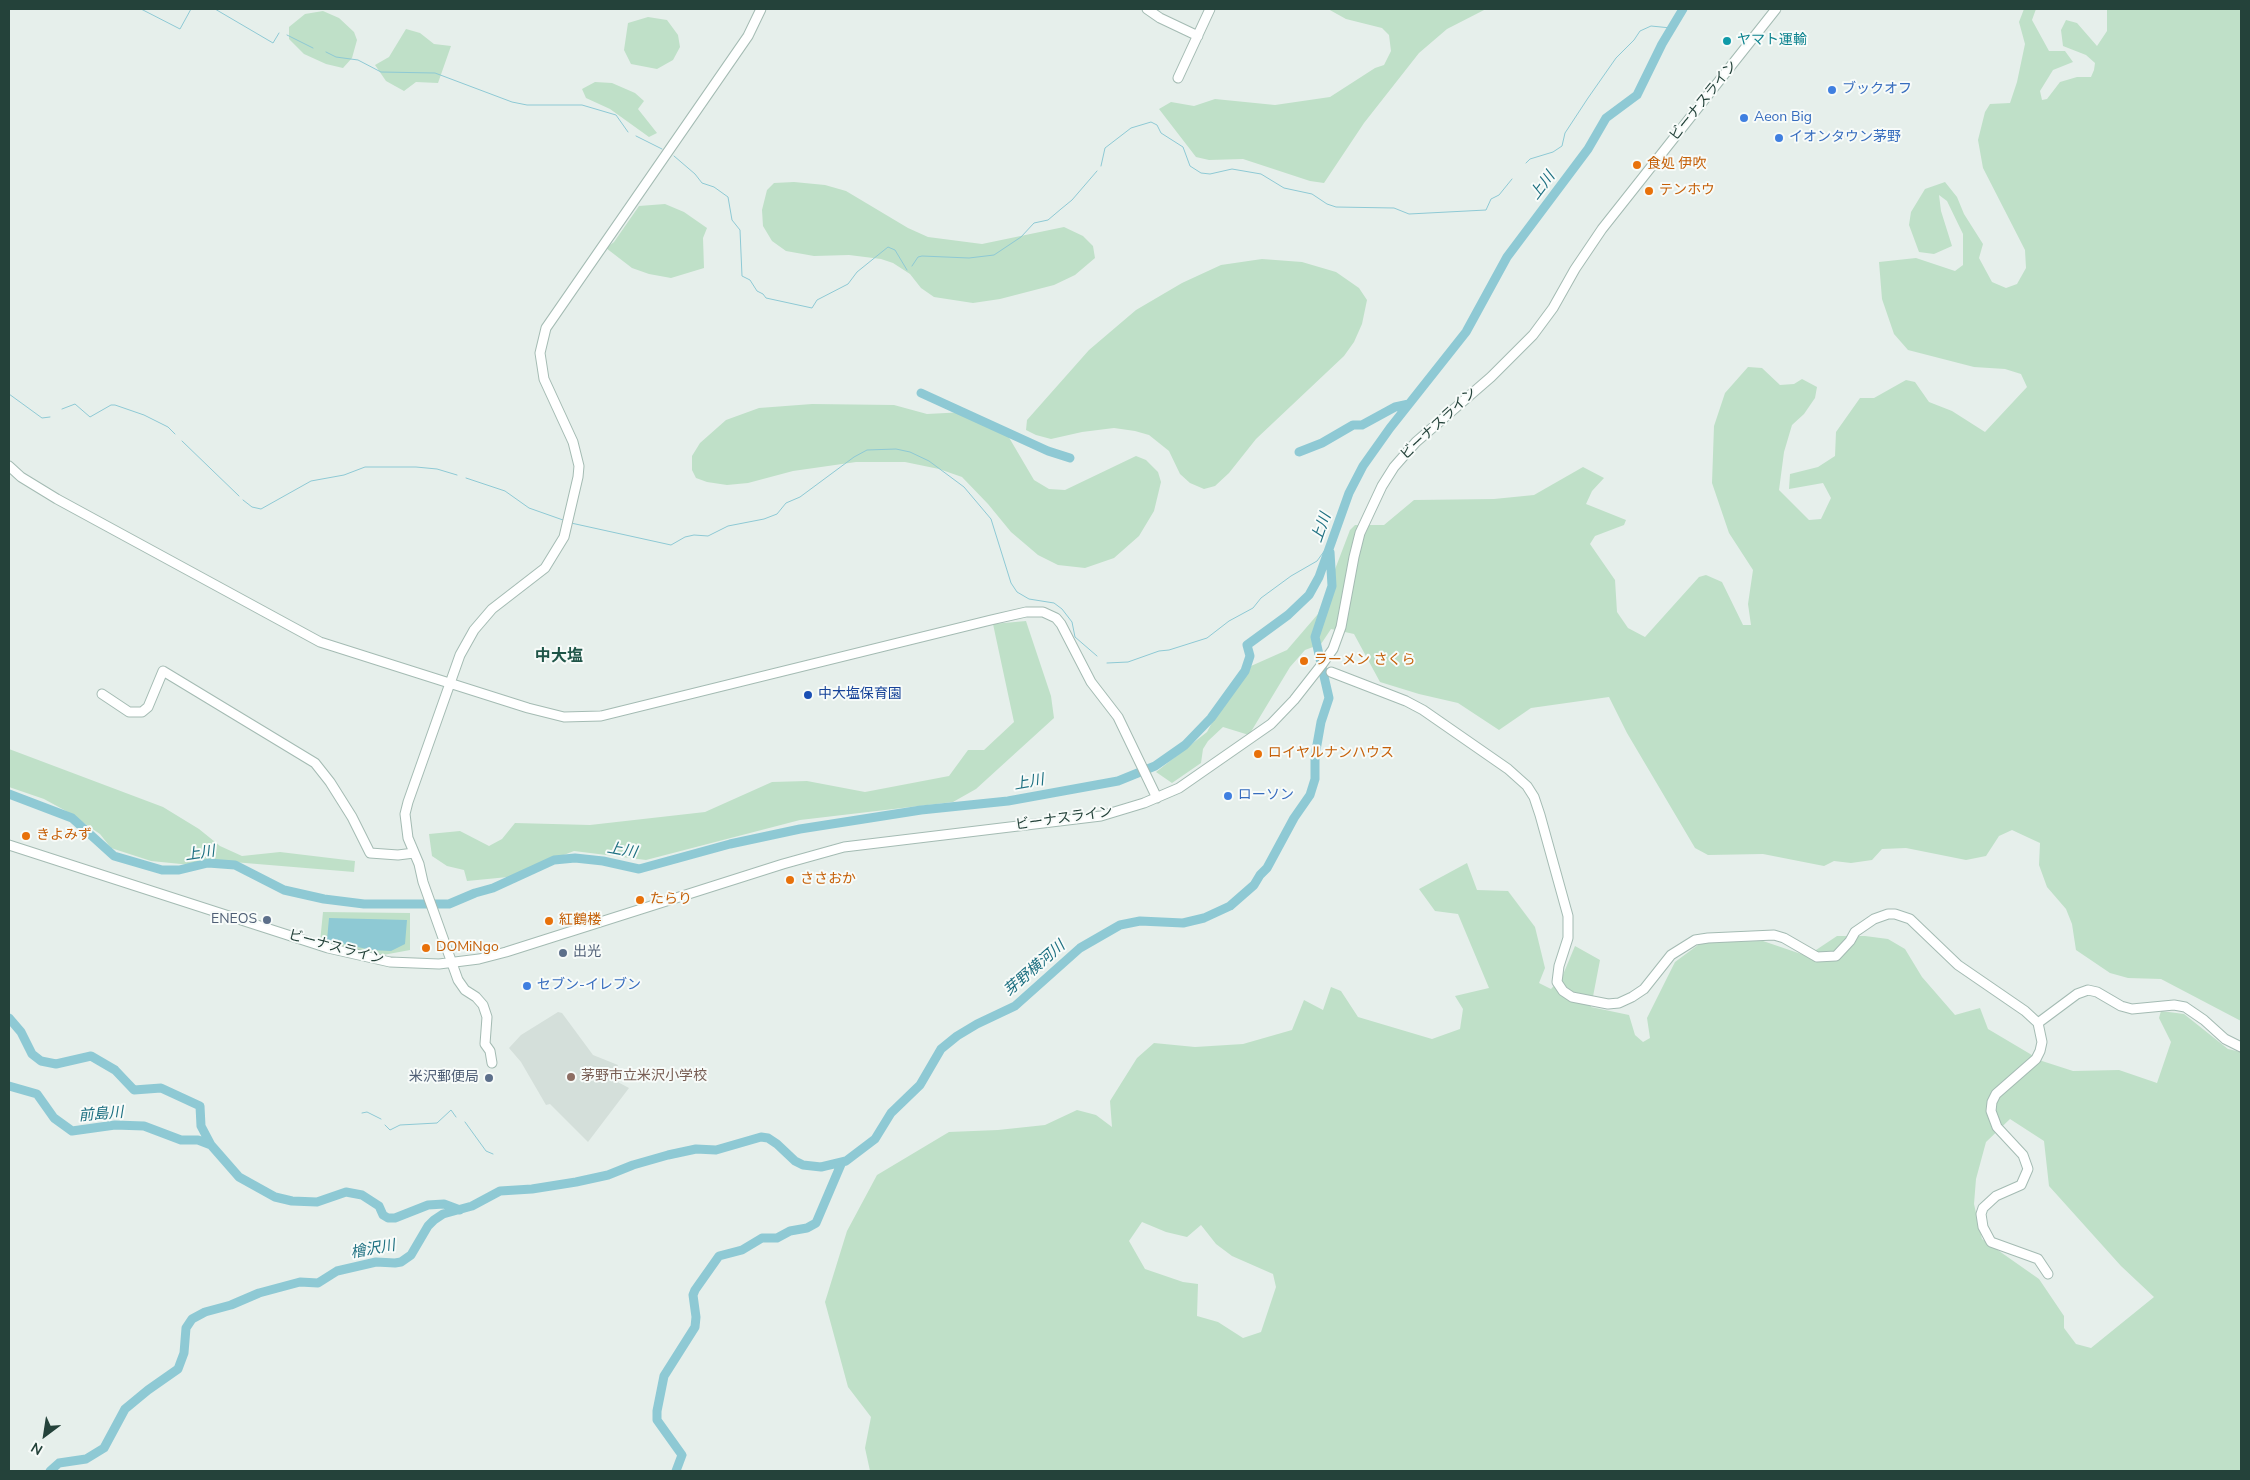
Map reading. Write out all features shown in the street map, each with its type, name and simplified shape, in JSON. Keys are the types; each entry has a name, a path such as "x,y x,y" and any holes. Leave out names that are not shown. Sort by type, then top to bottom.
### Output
{"street":[{"path":"492,1063 490,1051 485,1044 487,1017 483,1005 476,997 464,990 451,964 408,838 405,814 460,656 474,630 492,609 545,568 564,537 579,466 572,442 544,379 540,365 546,328 748,36 761,9"},
{"path":"1147,9 1168,22 1198,36"},
{"path":"1178,78 1210,9"},
{"name":"ビーナスライン","path":"9,845 328,948 390,962 451,964 506,952 783,864 844,847 1101,816 1122,811 1156,795 1179,788 1258,734 1294,700 1311,679 1333,649 1342,627 1360,533 1382,486 1394,467 1416,442 1490,377 1533,335 1553,308 1576,268 1602,230 1776,9"},
{"path":"9,466 56,499 320,642 552,715 564,717 601,716 1008,616 1026,612 1043,612 1056,618 1062,624 1092,682 1118,716 1156,795"},
{"path":"102,694 130,712 142,712 148,707 163,672 316,763 352,817 370,853 398,855 414,853"},
{"path":"1331,672 1406,701 1423,710 1508,769 1527,786 1534,797 1540,815 1568,916 1568,938 1559,966 1557,982 1563,991 1572,997 1608,1004 1619,1003 1644,989 1665,960 1680,948 1702,939 1774,935 1784,938 1817,957 1836,956 1856,932 1874,919 1888,914 1896,914 1910,919 1958,965 2038,1023 2042,1042 2036,1059 1996,1094 1990,1111 1997,1127 2023,1155 2028,1169 2026,1178 2022,1185 1996,1196 1983,1208 1981,1214 1983,1227 1992,1242 2038,1259 2048,1274"},
{"path":"2038,1023 2077,994 2088,990 2097,992 2121,1006 2132,1009 2174,1005 2185,1007 2204,1020 2225,1039 2241,1047"}],"shaded area":[{"name":"茅野市立米沢小学校","path":"558,1012 562,1013 593,1055 618,1065 612,1079 629,1088 588,1142 550,1104 546,1105 521,1062 509,1048 521,1035"}],"green space":[{"path":"1328,9 1486,9 1447,29 1419,53 1364,123 1324,183 1310,181 1243,159 1209,160 1196,157 1159,109 1171,102 1194,106 1215,99 1275,105 1330,97 1375,68 1384,65 1391,51 1389,35 1382,28 1346,19"},
{"path":"2024,9 2036,9 2032,20 2049,51 2065,51 2073,62 2053,70 2040,91 2042,100 2047,99 2060,82 2077,77 2091,77 2094,70 2095,63 2086,55 2063,46 2061,30 2066,20 2077,23 2097,46 2107,31 2107,9 2241,9 2241,1021 2161,979 2128,978 2110,973 2076,950 2072,924 2066,909 2047,887 2039,865 2040,843 2012,830 1999,836 1986,856 1966,860 1906,848 1882,849 1872,860 1851,863 1834,861 1824,866 1763,854 1708,855 1695,848 1627,733 1609,697 1531,708 1499,730 1458,703 1380,682 1354,634 1331,629 1321,644 1305,650 1290,667 1249,735 1223,727 1208,741 1203,749 1201,763 1172,783 1156,772 1207,732 1226,696 1251,666 1287,650 1318,614 1350,530 1355,525 1384,525 1414,500 1494,499 1534,495 1583,467 1604,478 1592,491 1586,504 1626,520 1624,525 1595,536 1590,544 1615,580 1617,612 1628,628 1645,637 1699,577 1706,575 1722,582 1743,625 1751,625 1748,604 1753,570 1729,533 1712,483 1714,426 1725,393 1748,367 1762,368 1780,385 1794,384 1802,379 1817,387 1815,398 1804,414 1792,425 1784,452 1779,490 1809,520 1821,519 1831,498 1823,483 1789,489 1790,474 1818,467 1835,456 1836,432 1860,398 1874,398 1906,380 1915,382 1929,402 1952,411 1985,432 2027,387 2021,374 2005,369 1974,367 1908,350 1894,334 1882,299 1879,262 1916,258 1955,271 1963,265 1963,234 1947,201 1939,195 1941,211 1952,246 1934,254 1919,252 1909,225 1911,212 1925,189 1945,182 1957,197 1964,214 1983,244 1979,258 1992,282 2006,288 2017,284 2026,268 2025,250 1983,168 1978,140 1985,112 1990,104 2010,103 2017,82 2025,44 2019,22"},
{"path":"323,11 339,18 354,32 357,40 352,58 343,68 326,64 304,54 289,39 289,27 305,14"},
{"path":"648,17 667,20 678,35 680,47 673,60 657,69 631,64 624,50 628,23"},
{"path":"406,29 420,33 434,44 451,46 438,83 416,82 404,91 386,81 375,65 389,57"},
{"path":"595,82 612,83 635,93 644,101 638,109 657,133 649,137 610,109 586,98 582,89"},
{"path":"794,182 825,185 846,191 908,228 928,237 982,244 1064,227 1083,236 1093,246 1095,258 1075,275 1054,285 1000,299 973,303 934,297 921,288 910,274 893,263 881,259 849,255 814,256 786,251 772,241 763,226 762,210 767,190 774,183"},
{"path":"665,204 684,212 707,228 703,238 704,268 671,278 649,274 632,268 606,248 614,242 639,206"},
{"path":"1262,259 1302,262 1336,272 1359,288 1367,300 1362,324 1354,342 1344,356 1256,439 1229,473 1215,486 1204,489 1190,483 1180,474 1169,451 1149,435 1114,428 1082,432 1051,439 1026,430 1027,420 1089,350 1136,310 1182,283 1221,265"},
{"path":"812,404 894,405 927,414 965,412 988,420 1004,429 1034,480 1049,489 1065,490 1136,456 1146,460 1158,472 1161,482 1154,511 1139,536 1114,558 1085,568 1058,565 1038,555 1011,532 962,477 939,469 905,462 856,462 793,471 748,483 727,485 696,478 692,470 692,456 700,443 726,420 759,408"},
{"path":"1026,621 1051,696 1054,718 976,789 953,802 800,820 646,860 574,851 508,877 467,881 464,870 447,866 432,856 429,834 460,831 489,846 502,839 515,823 590,825 705,812 772,782 807,781 865,792 949,776 968,750 984,750 1014,722 993,624"},
{"path":"9,749 163,807 199,829 220,846 242,856 280,852 355,861 354,872 233,862 191,865 151,861 111,848 100,834 66,811 44,799 9,787"},
{"path":"1467,863 1477,890 1508,891 1535,927 1545,968 1539,983 1551,989 1562,977 1575,946 1600,960 1591,1007 1629,1015 1635,1035 1643,1042 1650,1038 1647,1018 1675,962 1702,942 1763,941 1807,956 1837,936 1865,936 1888,939 1905,949 1922,977 1955,1015 1980,1008 1988,1029 2042,1061 2073,1071 2119,1070 2157,1083 2171,1042 2159,1018 2161,1011 2184,1014 2228,1049 2241,1052 2241,1471 870,1471 865,1448 871,1417 848,1387 825,1302 847,1231 877,1175 949,1132 998,1130 1045,1125 1077,1110 1096,1115 1112,1127 1110,1101 1137,1058 1154,1043 1195,1047 1243,1044 1292,1030 1304,1000 1323,1010 1331,987 1341,991 1358,1017 1432,1039 1460,1029 1463,1009 1455,996 1489,988 1458,914 1435,911 1419,889","holes":["2010,1119 2044,1141 2049,1186 2121,1266 2154,1297 2091,1348 2076,1344 2064,1328 2064,1316 2039,1279 1982,1239 1974,1204 1976,1179 1986,1142","1142,1222 1166,1232 1187,1237 1201,1225 1216,1244 1232,1256 1273,1274 1276,1287 1261,1332 1243,1338 1218,1322 1197,1316 1198,1284 1183,1282 1145,1269 1129,1241"]},
{"path":"323,912 410,913 410,950 383,955 320,942"}],"water":[{"path":"329,918 407,920 405,944 391,951 371,950 327,940"}],"waterway":[{"path":"141,9 180,29 191,9"},
{"path":"215,9 273,43 279,33"},
{"name":"上川","path":"9,794 72,818 114,856 162,870 179,870 208,863 235,865 284,890 324,899 364,904 449,904 493,888 554,860 575,858 603,861 639,869 730,844 800,829 921,810 1008,801 1118,781 1155,766 1185,745 1211,718 1245,671 1250,656 1247,645 1288,615 1309,595 1319,577 1349,493 1363,466 1390,428 1466,332 1507,257 1588,149 1606,118 1637,95 1662,44 1683,9"},
{"path":"1526,163 1530,159 1553,152 1562,146 1565,133 1588,98 1616,58 1640,31 1651,26 1671,28"},
{"path":"287,35 313,48"},
{"path":"326,52 336,57 358,60 381,72 435,73 512,102 527,105 582,105 616,115 628,132"},
{"path":"1101,166 1105,148 1131,128 1151,122 1157,125 1161,133 1183,147 1190,166 1201,173 1210,174 1232,169 1261,174 1284,188 1312,194 1327,204 1336,207 1394,208 1409,214 1486,210 1491,199 1499,195 1512,179"},
{"path":"636,136 662,149"},
{"path":"674,156 695,174 702,183 714,187 728,197 732,220 740,230 742,276 750,280 757,291 766,298 812,308 817,300 848,284 857,272 888,247 895,250 907,270"},
{"path":"912,266 918,257 922,256 969,258 994,255 1021,237 1034,223 1048,220 1072,200 1097,171"},
{"path":"921,393 1048,451 1070,458"},
{"path":"9,394 42,418 50,417"},
{"path":"62,409 75,404 90,417 111,405 115,405 144,415 168,427 175,434"},
{"path":"1299,452 1322,443 1353,425 1362,425 1395,407 1409,404"},
{"path":"182,441 239,496"},
{"path":"571,523 671,545 685,537 694,535 708,536 728,526 764,519 777,514 786,503 800,497 854,457 867,450 896,449 910,452 929,461 964,487 991,519 1011,583 1017,592 1029,599 1054,603 1062,609 1072,622 1075,637 1097,656"},
{"path":"243,500 252,507 261,509 311,481 344,475 365,467 416,467 437,469 457,475"},
{"path":"466,478 505,491 529,508 563,520"},
{"path":"1107,663 1128,662 1159,651 1169,650 1207,638 1229,621 1253,608 1261,598 1291,576 1317,561 1325,550 1330,547"},
{"name":"檜沢川","path":"50,1471 59,1463 86,1459 104,1448 125,1409 178,1369 184,1353 186,1328 192,1319 205,1312 231,1305 259,1293 300,1282 318,1283 337,1271 376,1262 401,1262 411,1255 428,1226 434,1220 443,1214 472,1206 500,1191 532,1189 576,1182 608,1175 633,1165 668,1155 696,1149 716,1150 761,1137 768,1138 795,1161 803,1165 821,1167 846,1161 875,1139 891,1113 920,1085 941,1049 957,1036 977,1024 1015,1006 1080,948 1120,925 1140,921 1183,923 1204,918 1230,906 1254,885 1267,868 1294,818 1310,795 1315,779 1315,756 1321,722 1329,698 1315,637 1332,586 1330,552"},
{"path":"9,1018 21,1032 32,1054 41,1061 56,1064 91,1056 115,1070 134,1090 161,1088 200,1106 201,1126 211,1145 239,1177 275,1197 292,1201 317,1202 346,1192 362,1195 379,1206 383,1215 388,1218 395,1218 428,1205 444,1204 460,1210"},
{"name":"前島川","path":"9,1086 37,1094 54,1118 72,1131 115,1125 144,1126 181,1140 198,1140 211,1145"},
{"path":"385,1125 390,1130 400,1125 437,1123 451,1110 456,1117"},
{"path":"362,1113 367,1112 381,1119"},
{"path":"465,1122 486,1151 493,1154"},
{"name":"芽野横河川","path":"676,1471 682,1455 657,1420 657,1411 664,1376 695,1327 696,1317 693,1295 695,1290 719,1256 742,1250 762,1238 777,1238 790,1231 807,1228 816,1223 842,1162"}],"place":[{"name":"ヤマト運輸","path":"1727,41"},
{"name":"ブックオフ","path":"1832,90"},
{"name":"Aeon Big","path":"1744,118"},
{"name":"イオンタウン茅野","path":"1779,138"},
{"name":"食処 伊吹","path":"1637,165"},
{"name":"テンホウ","path":"1649,191"},
{"name":"ラーメン さくら","path":"1304,661"},
{"name":"中大塩保育園","path":"808,695"},
{"name":"ロイヤルナンハウス","path":"1258,754"},
{"name":"ローソン","path":"1228,796"},
{"name":"きよみず","path":"26,836"},
{"name":"ささおか","path":"790,880"},
{"name":"たらり","path":"640,900"},
{"name":"ENEOS","path":"267,920"},
{"name":"紅鶴楼","path":"549,921"},
{"name":"DOMiNgo","path":"426,948"},
{"name":"出光","path":"563,953"},
{"name":"セブン-イレブン","path":"527,986"},
{"name":"茅野市立米沢小学校","path":"571,1077"},
{"name":"米沢郵便局","path":"489,1078"}],"district":[{"name":"中大塩","path":"559,657"}]}
